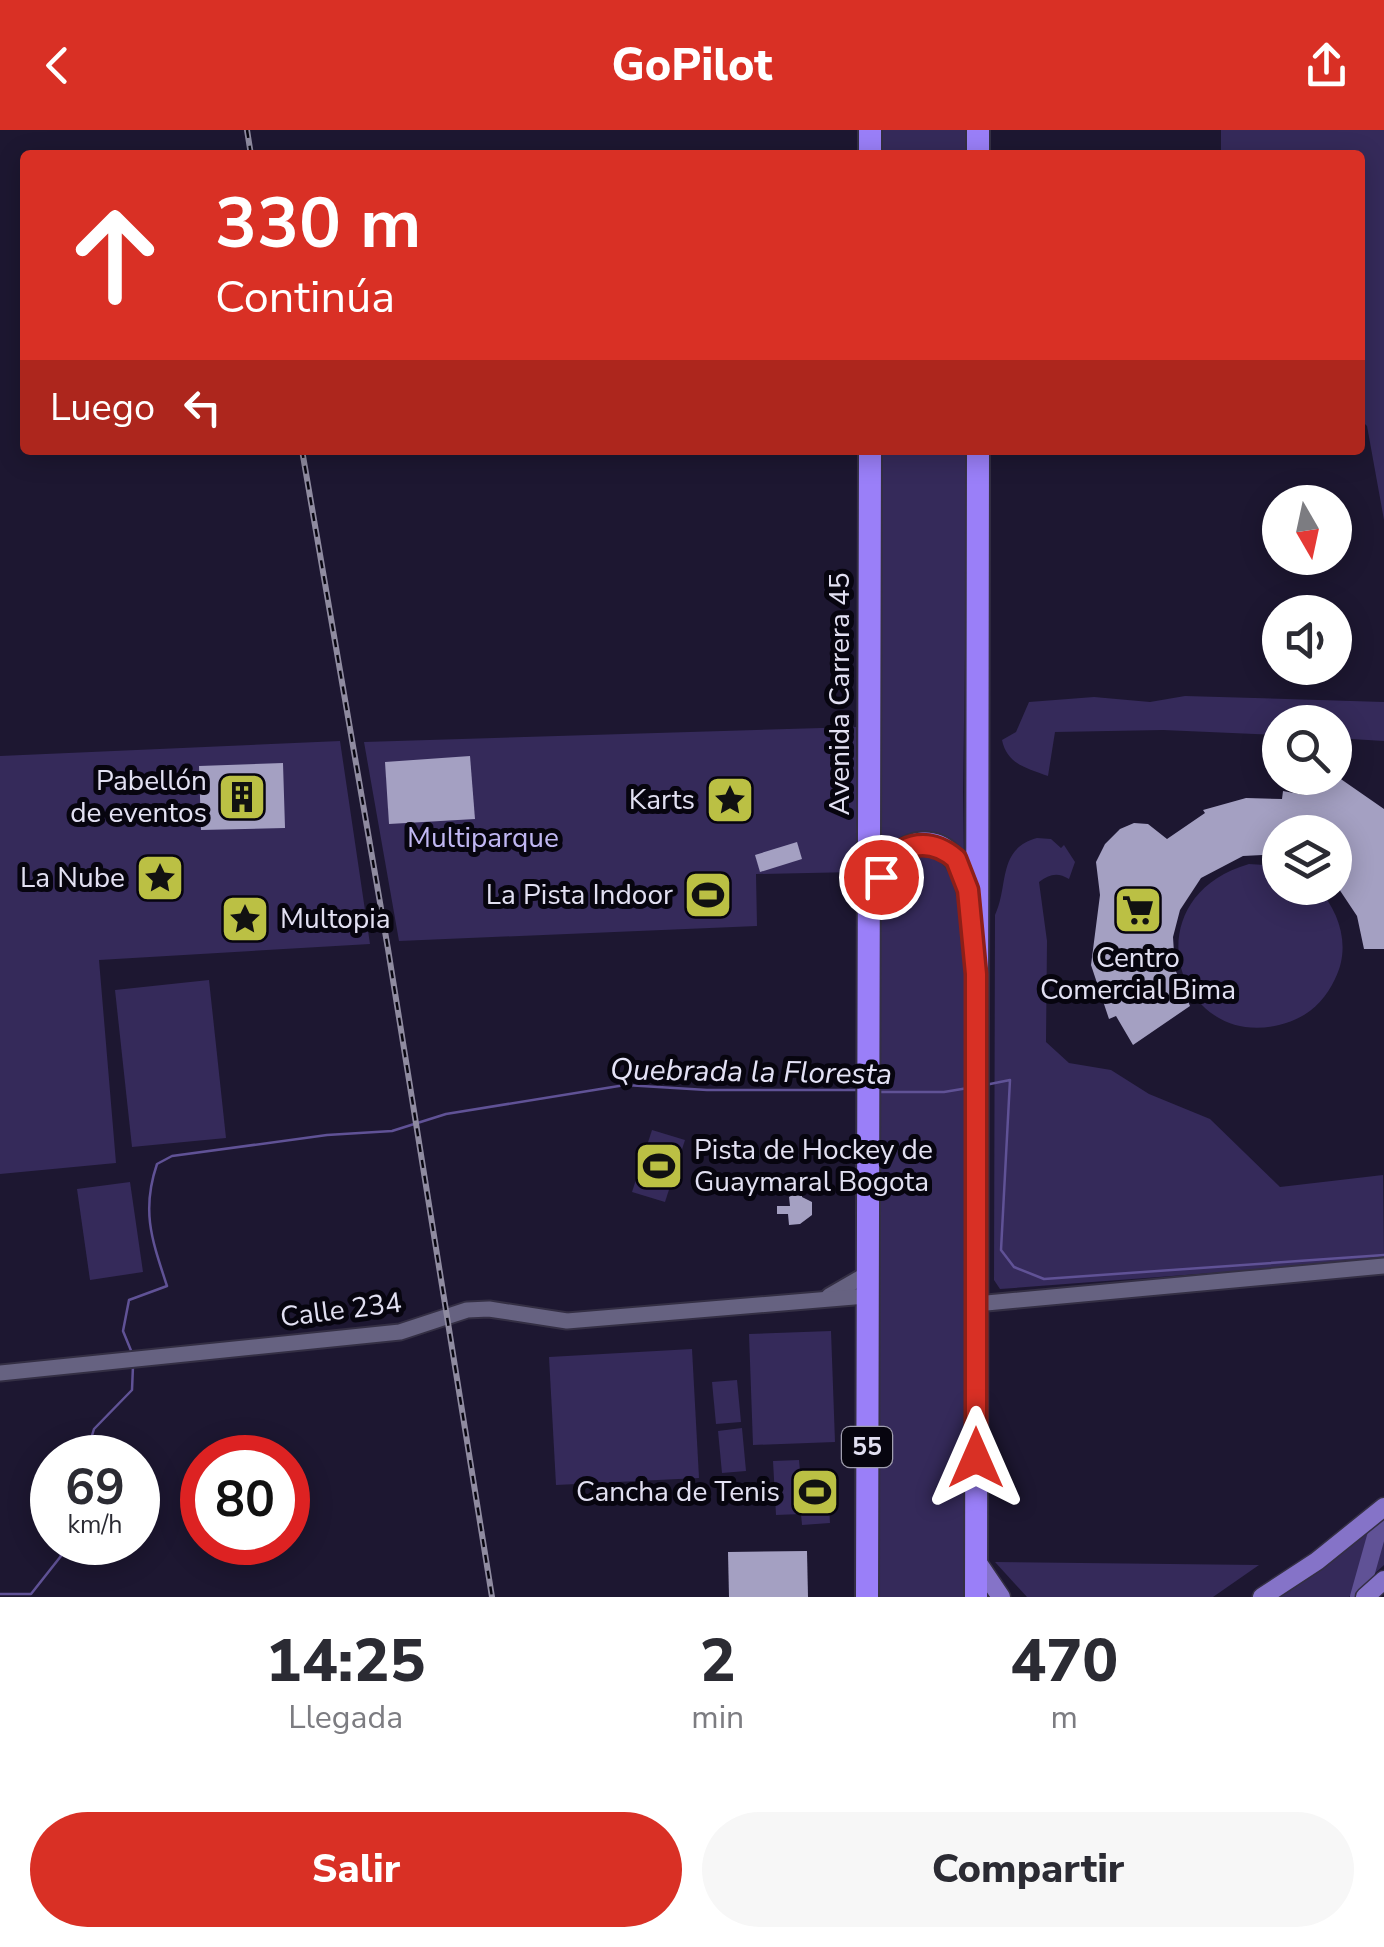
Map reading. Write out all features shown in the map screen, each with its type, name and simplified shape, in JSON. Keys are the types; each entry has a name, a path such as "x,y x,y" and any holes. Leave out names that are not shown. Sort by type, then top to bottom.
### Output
{"highway":[{"name":"Avenida Carrera 45","path":"867,1597 870,455"},
{"path":"976,1597 978,455"},
{"path":"870,965 876,899 886,865 908,846 930,844 956,859 966,877 976,974"}],"main road":[{"path":"1262,1597 1384,1507"},
{"path":"976,1560 1001,1597"},
{"path":"1366,1597 1384,1580"}],"street":[{"path":"976,1304 1384,1266"},
{"name":"Calle 234","path":"0,1373 400,1332 468,1310 490,1308 567,1321 825,1298 866,1285"}],"green space":[{"path":"879,130 970,130 970,150 879,150"},
{"path":"1221,130 1384,130 1384,520 1365,424 1365,150 1221,150"},
{"path":"878,455 968,455 963,792 969,1234 965,1597 872,1597"},
{"path":"1185,696 1384,702 1384,741 1352,739 1352,705 1262,705 1262,734 1163,730 1055,732 1048,776 1013,760 1002,740 1016,732 1029,702 1094,697 1150,702"},
{"name":"Multiparque","path":"856,727 856,872 756,874 757,926 399,941 364,742"},
{"name":"Multiparque","path":"340,741 370,944 99,960 116,1163 0,1174 0,756"},
{"path":"1037,838 1051,839 1061,848 1064,845 1075,862 1069,879 1054,875 1039,882 1047,941 1046,1042 1069,1063 1111,1070 1149,1094 1210,1119 1280,1187 1383,1175 1384,1260 1000,1289 994,1280 995,915 1010,859 1024,843"},
{"path":"1249,864 1262,865 1262,905 1330,905 1341,931 1342,955 1331,988 1319,1003 1279,1025 1243,1027 1214,1015 1193,994 1181,967 1179,936 1189,907 1212,882"},
{"path":"209,980 226,1138 132,1147 115,990"},
{"name":"Pista de Hockey de Guaymaral Bogota","path":"652,1130 685,1140 665,1202 632,1192"},
{"path":"130,1182 143,1272 90,1280 77,1189"},
{"path":"831,1331 835,1442 753,1445 749,1334"},
{"path":"692,1349 699,1478 556,1485 549,1357"},
{"path":"737,1380 741,1422 716,1424 712,1382"},
{"path":"742,1428 746,1471 722,1473 718,1431"},
{"path":"799,1460 800,1471 827,1469 830,1523 802,1525 801,1514 776,1515 773,1461"},
{"path":"1384,1515 1384,1565 1349,1597 1279,1597"},
{"path":"995,1562 1259,1565 1213,1597 1027,1597"}],"building":[{"path":"470,756 475,819 389,824 385,762"},
{"name":"Pabellón de eventos","path":"283,763 285,828 201,830 199,766"},
{"name":"Centro Comercial Bima","path":"1352,787 1384,809 1384,949 1364,949 1357,916 1350,905 1352,815 1262,815 1262,855 1243,856 1201,878 1180,910 1173,937 1175,969 1190,1006 1133,1045 1116,1016 1109,1019 1091,965 1100,895 1096,862 1105,844 1120,829 1134,823 1148,824 1167,839 1205,813 1203,810 1246,798 1282,799 1282,795 1352,795"},
{"path":"797,842 802,859 760,872 755,855"},
{"path":"802,1190 802,1197 812,1202 812,1215 800,1224 789,1225 788,1214 777,1214 777,1206 790,1206 789,1197"},
{"path":"807,1551 808,1597 729,1597 728,1552"}],"waterway":[{"name":"Quebrada la Floresta","path":"985,1085 1010,1080 1001,1250 1014,1267 1044,1279 1384,1255"},
{"name":"Quebrada la Floresta","path":"132,1353 123,1331 129,1300 167,1286 149,1211 157,1164 172,1156 327,1135 392,1131 446,1114 625,1085 707,1090 858,1090"},
{"name":"Quebrada la Floresta","path":"876,1092 968,1088"},
{"name":"Quebrada la Floresta","path":"92,1435 132,1390 133,1366"},
{"path":"1359,1597 1384,1508"},
{"name":"Quebrada la Floresta","path":"0,1594 31,1594 54,1565"}],"railway":[{"path":"247,130 250,150"},
{"path":"303,455 388,949 492,1597"}],"place":[{"name":"Pabellón de eventos","path":"242,797"},
{"name":"Karts","path":"730,800"},
{"name":"La Nube","path":"160,878"},
{"name":"La Pista Indoor","path":"708,895"},
{"name":"Centro Comercial Bima","path":"1138,910"},
{"name":"Multopia","path":"245,919"},
{"name":"Pista de Hockey de Guaymaral Bogota","path":"659,1166"},
{"name":"Cancha de Tenis","path":"815,1492"}],"route":[{"path":"881,877 899,851 915,844 930,844 956,859 966,877 976,974 976,1458"}]}
